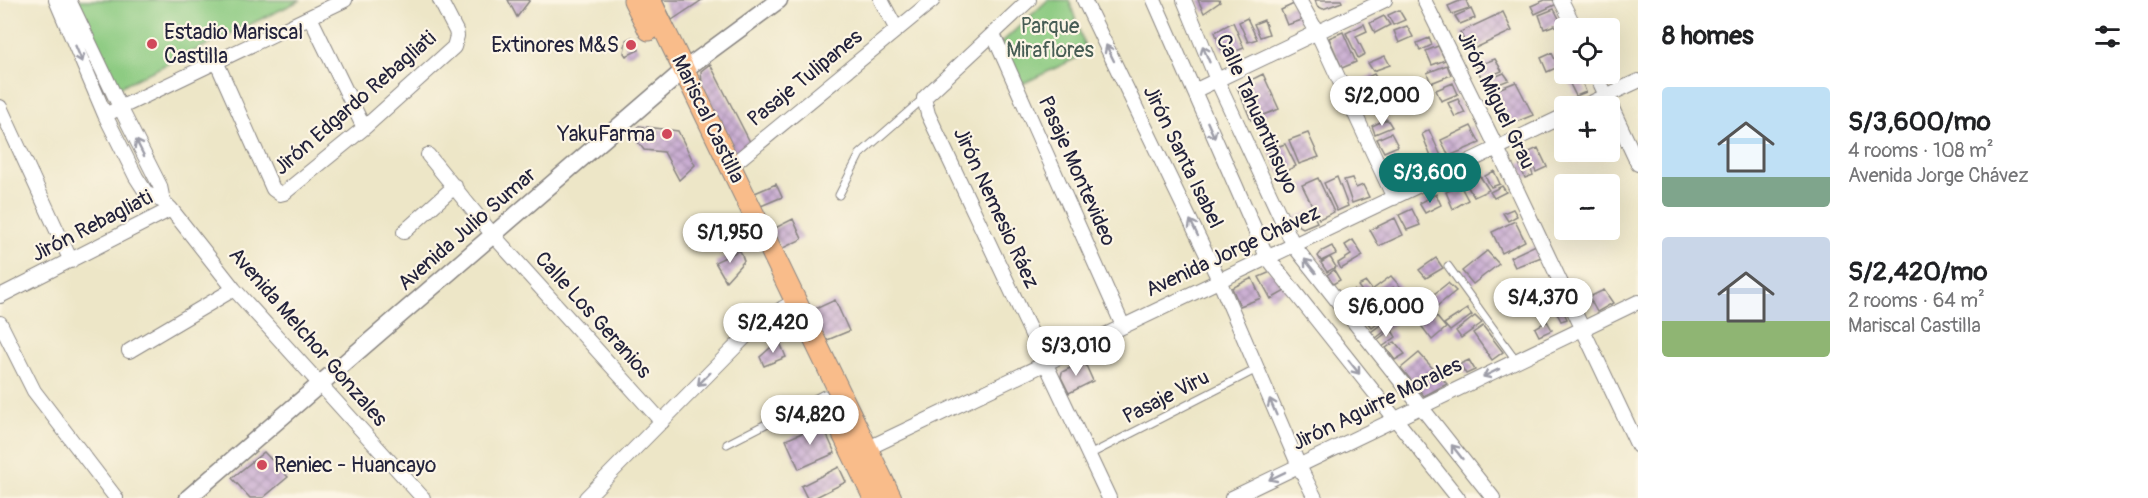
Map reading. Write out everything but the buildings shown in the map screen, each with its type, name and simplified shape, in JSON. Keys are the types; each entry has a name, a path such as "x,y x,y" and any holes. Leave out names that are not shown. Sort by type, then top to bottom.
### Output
{"highway":[{"path":"634,0 679,74"},
{"name":"Mariscal Castilla","path":"650,0 679,74 860,452 874,498"},
{"name":"Mariscal Castilla","path":"679,74 731,166 824,393 891,498"}],"street":[{"path":"56,0 105,115 136,177 147,194 167,205"},
{"path":"69,0 160,186 167,205"},
{"path":"105,115 345,0"},
{"name":"Jirón Edgardo Rebagliati","path":"216,61 273,189 280,194 289,190 364,128 454,47 456,31 440,0"},
{"name":"Avenida Julio Sumar","path":"188,498 679,74 779,0"},
{"path":"881,0 897,30"},
{"name":"Pasaje Tulipanes","path":"731,166 933,0"},
{"path":"924,99 1029,0"},
{"name":"Jirón Santa Isabel","path":"1084,0 1219,280 1315,498"},
{"path":"1154,0 1267,257 1458,498"},
{"name":"Calle Tahuantinsuyo","path":"1184,0 1217,80 1294,246 1493,498"},
{"path":"1299,0 1317,32 1394,198"},
{"path":"1194,91 1385,0"},
{"name":"Jirón Miguel Grau","path":"1424,0 1638,446"},
{"path":"1561,0 1570,18"},
{"path":"310,17 364,128"},
{"name":"Pasaje Montevideo","path":"993,33 1123,326"},
{"path":"1601,84 1606,96 1638,81"},
{"name":"Jirón Nemesio Ráez","path":"924,99 928,114 1109,498"},
{"path":"0,107 71,261"},
{"name":"Avenida Jorge Chávez","path":"860,452 1554,121"},
{"path":"1620,126 1638,164"},
{"name":"Calle Los Geranios","path":"428,155 493,236 662,422"},
{"path":"404,232 455,186"},
{"name":"Jirón Rebagliati","path":"0,296 71,261 167,205"},
{"name":"Avenida Melchor Gonzales","path":"167,205 234,289 423,498"},
{"path":"129,351 234,289"},
{"name":"Jirón Aguirre Morales","path":"1232,498 1638,302"},
{"path":"587,498 746,336 789,305"},
{"path":"0,323 34,391 116,498"}],"lane":[{"path":"839,195 860,154 924,99"},
{"path":"1448,266 1516,360"},
{"name":"Pasaje Viru","path":"1089,455 1257,369"},
{"path":"727,444 824,393"}],"green space":[{"name":"Estadio Mariscal Castilla","path":"75,0 301,0 117,88"},
{"name":"Parque Miraflores","path":"1048,0 1069,0 1087,53 1020,85 1001,43"}],"place":[{"name":"Estadio Mariscal Castilla","path":"152,44"},
{"name":"Extinores M&S","path":"631,45"},
{"name":"YakuFarma","path":"667,134"},
{"name":"Reniec - Huancayo","path":"262,465"}]}
